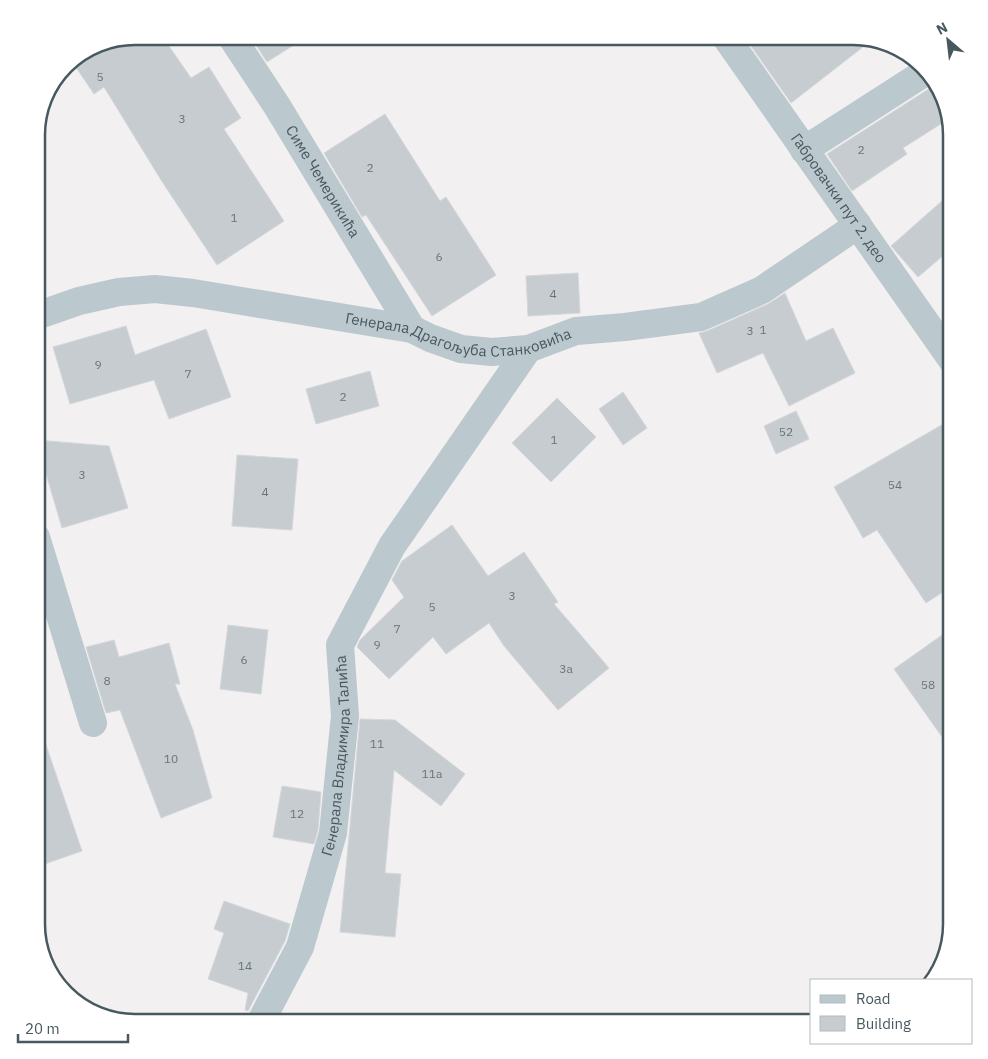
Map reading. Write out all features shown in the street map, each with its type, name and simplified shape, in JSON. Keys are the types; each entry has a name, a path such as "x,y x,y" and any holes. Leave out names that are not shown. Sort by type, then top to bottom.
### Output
{"street":[{"name":"Симе Чемерикића","path":"237,45 277,106 412,329"},
{"name":"Габровачки пут 2. део","path":"731,45 943,347"},
{"path":"804,150 920,75"},
{"name":"Генерала Драгољуба Станковића","path":"45,313 79,301 119,292 155,289 193,293 412,329 430,338 461,349 492,352 528,349 576,331 626,327 701,317 762,290 858,225"},
{"name":"Генерала Владимира Талића","path":"265,1014 300,947 333,833 345,716 340,645 392,546 528,349"},
{"path":"45,567 93,724"}],"building":[{"path":"168,45 191,78 209,67 241,118 224,129 284,221 217,265 161,180 104,87 94,94 76,67 100,52 117,47"},
{"path":"256,45 294,45 267,62"},
{"path":"750,45 864,46 791,103"},
{"path":"930,88 934,95 942,123 903,148 907,154 852,191 827,154"},
{"path":"385,114 440,201 446,197 496,275 432,316 366,215 362,217 324,153"},
{"path":"943,200 943,256 918,277 891,246"},
{"path":"578,273 580,313 528,316 526,276"},
{"path":"785,293 806,341 833,328 855,373 789,406 763,353 717,373 699,333 768,304"},
{"path":"126,326 135,355 206,329 231,397 169,419 154,380 70,404 53,347"},
{"path":"370,371 379,406 316,424 306,389"},
{"path":"623,392 647,428 623,445 599,409"},
{"path":"557,398 596,437 551,482 512,443"},
{"path":"796,411 809,439 776,454 764,426"},
{"path":"943,424 943,592 926,603 877,530 863,538 834,487"},
{"path":"45,441 109,446 128,508 62,528 45,470"},
{"path":"237,455 298,459 292,530 232,526"},
{"path":"452,525 488,576 524,552 558,602 554,604 609,668 558,710 504,646 489,623 446,654 433,637 389,679 357,647 360,640 404,597 392,580 402,561"},
{"path":"228,625 268,630 261,694 220,689"},
{"path":"943,634 943,738 894,669"},
{"path":"114,640 119,657 169,643 180,684 175,684 193,730 212,798 161,818 120,710 106,713 86,647"},
{"path":"360,719 395,720 465,774 441,806 394,770 385,873 401,874 395,937 340,932"},
{"path":"45,742 82,851 45,864"},
{"path":"282,786 321,792 318,830 314,844 273,837"},
{"path":"224,901 290,924 285,941 248,1011 245,1010 248,993 208,979 224,933 214,929"}]}
